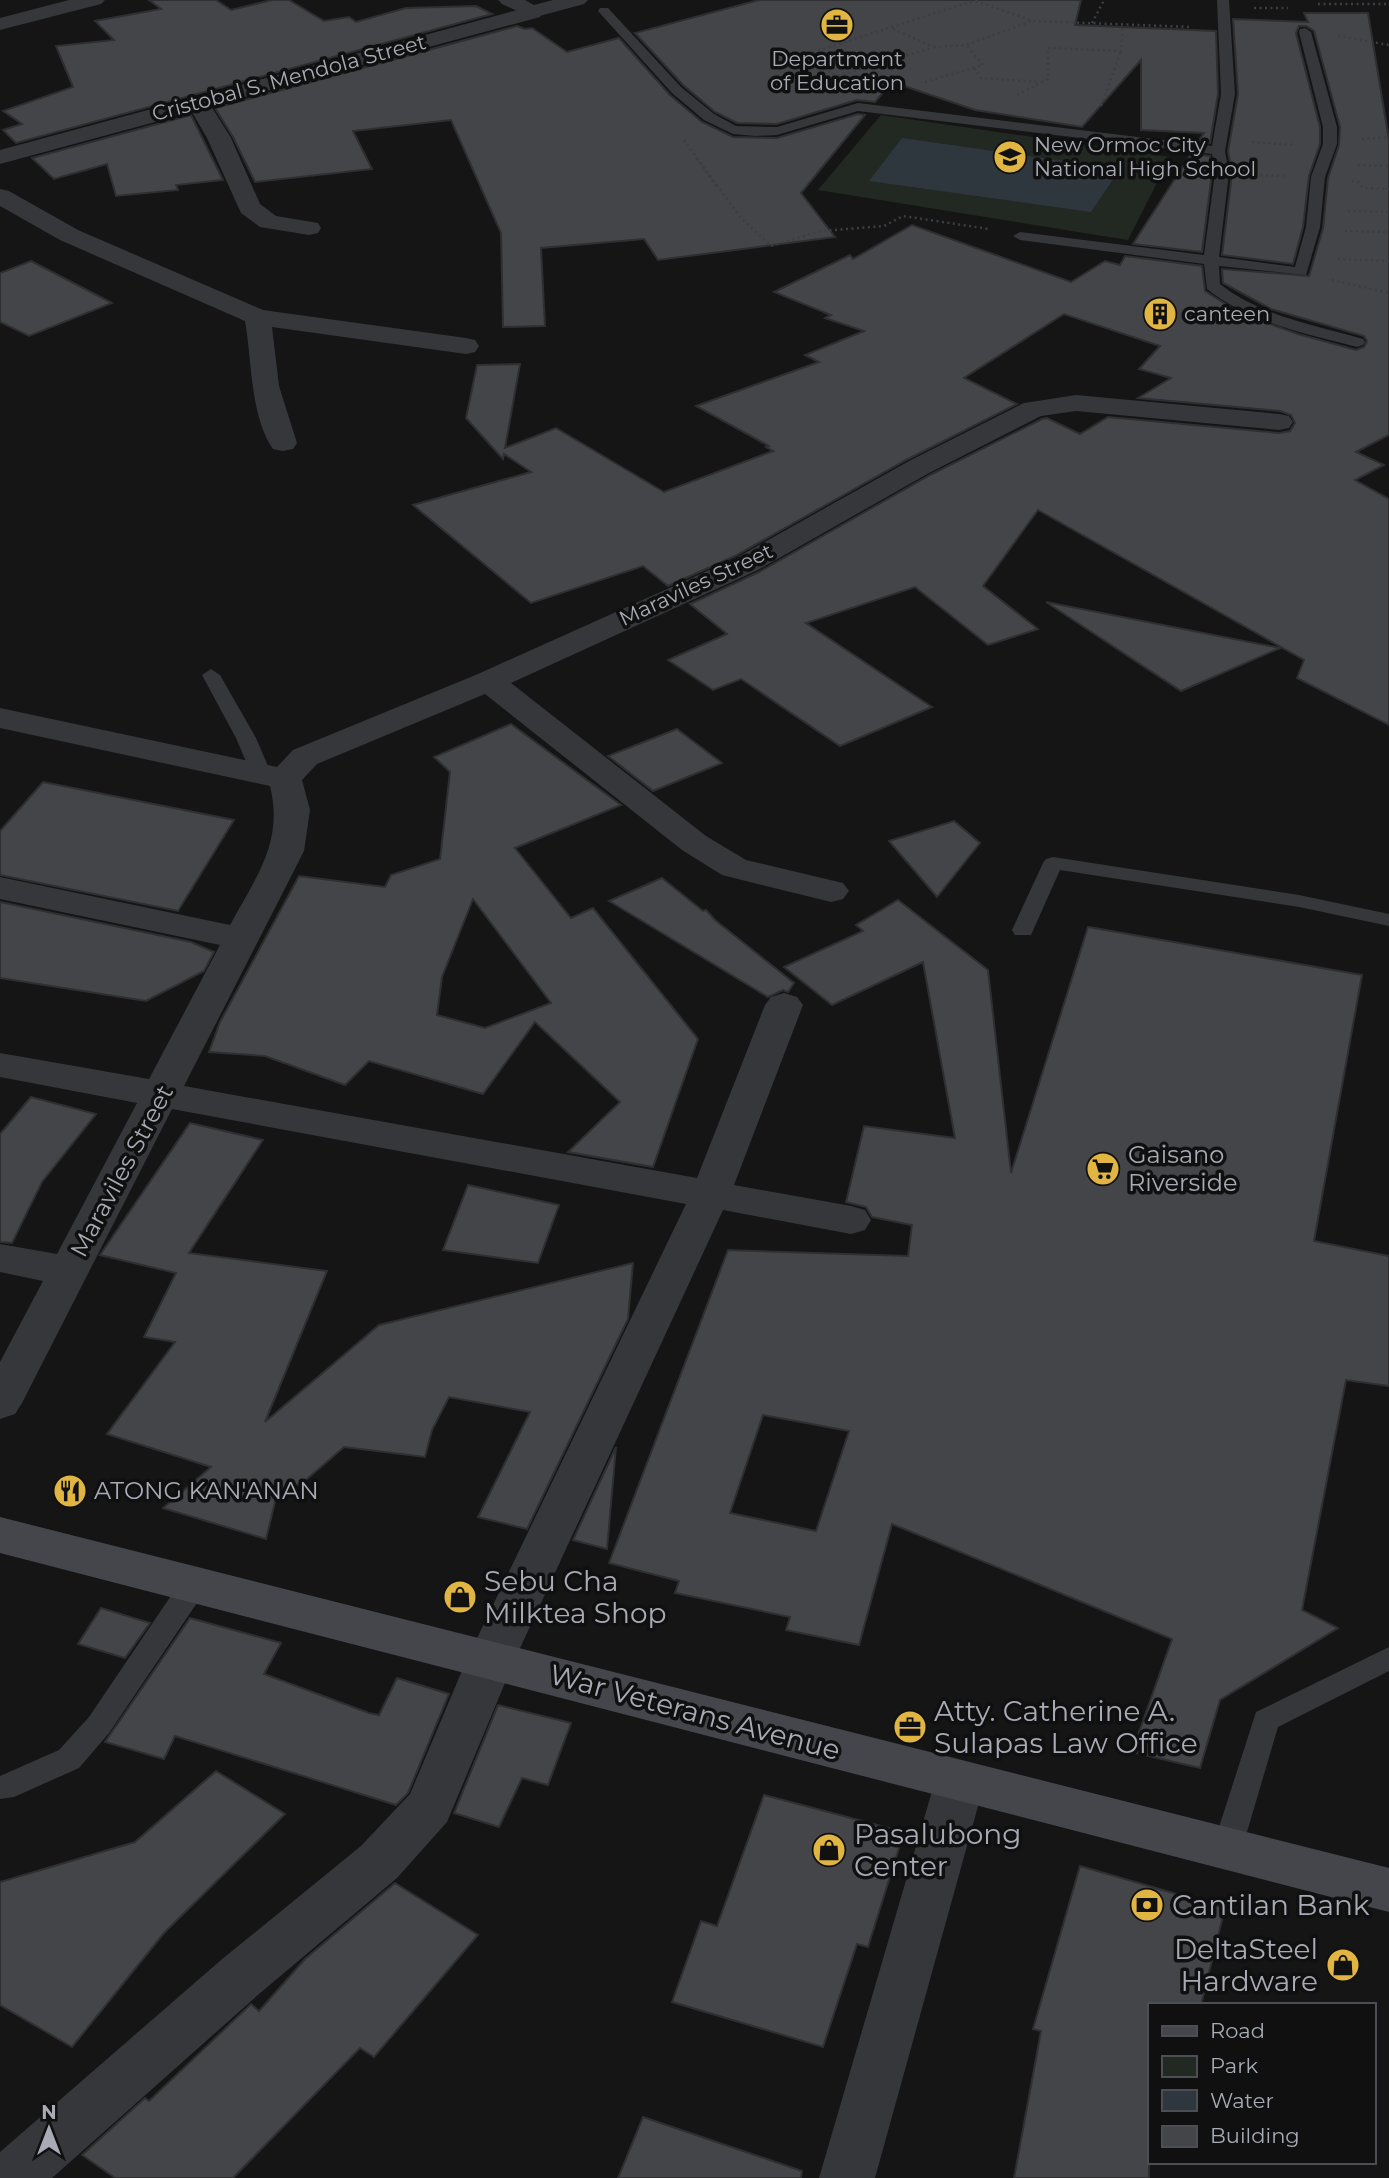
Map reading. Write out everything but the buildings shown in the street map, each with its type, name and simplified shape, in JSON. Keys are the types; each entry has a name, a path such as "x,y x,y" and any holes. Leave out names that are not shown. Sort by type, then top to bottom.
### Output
{"main road":[{"name":"War Veterans Avenue","path":"0,1535 1389,1890"}],"street":[{"path":"0,24 94,0"},
{"path":"509,0 532,12"},
{"name":"Cristobal S. Mendola Street","path":"0,157 578,0"},
{"path":"198,103 219,138 250,208 269,222 309,228"},
{"path":"0,196 69,235 257,317 466,346"},
{"path":"257,317 263,348 265,386 283,443"},
{"name":"Maraviles Street","path":"0,1403 287,851 293,810 273,776 305,757 489,681 747,564 919,467 1034,409 1076,403 1279,422"},
{"path":"489,681 694,843 734,868 831,891"},
{"path":"0,718 273,776"},
{"path":"0,888 243,939"},
{"path":"11,2178 240,1977 379,1862 429,1807 491,1659 710,1193 784,1005"},
{"path":"0,1065 163,1092 851,1220"},
{"path":"0,1258 70,1271"},
{"path":"847,2178 960,1781"}],"lane":[{"path":"1223,4 1227,94 1218,151 1222,173 1211,261 1212,286 1222,296 1250,308 1357,342"},
{"path":"604,11 623,35 706,115 726,128 767,132 842,108 858,107 1218,151"},
{"path":"1020,236 1301,272 1312,227 1318,177 1330,144 1330,127 1305,32"},
{"path":"211,675 246,738 273,776"},
{"path":"1023,930 1053,863 1299,901 1389,920"},
{"path":"5,1788 69,1759 99,1725 193,1586"},
{"path":"1227,1849 1266,1720 1389,1658"}],"path":[{"path":"797,57 977,0 1033,21 1223,29"},
{"path":"1092,23 1104,0"},
{"path":"1223,4 1292,8 1288,4"},
{"path":"1315,4 1389,4"},
{"path":"838,76 934,47 966,46 1033,21"},
{"path":"1091,135 1121,51 1123,24"},
{"path":"891,28 934,47"},
{"path":"1305,32 1366,38 1389,45"},
{"path":"914,86 983,65 966,46"},
{"path":"965,119 1048,79 1048,48 1121,51"},
{"path":"974,68 981,78 1042,82"},
{"path":"716,186 694,154 741,218 771,246 821,231 884,226 903,216 1020,236"},
{"path":"1222,173 1318,177"},
{"path":"1312,227 1389,232"},
{"path":"1306,254 1323,258 1389,261"},
{"path":"1301,272 1352,287 1389,293"}],"green space":[{"path":"881,115 1170,157 1128,240 818,190"}],"water":[{"path":"902,138 1120,169 1091,212 869,181"}],"place":[{"name":"Department of Education","path":"837,25"},
{"name":"New Ormoc City National High School","path":"1010,157"},
{"name":"canteen","path":"1160,314"},
{"name":"Gaisano Riverside","path":"1103,1169"},
{"name":"ATONG KAN'ANAN","path":"70,1491"},
{"name":"Sebu Cha Milktea Shop","path":"460,1597"},
{"name":"Atty. Catherine A. Sulapas Law Office","path":"910,1727"},
{"name":"Pasalubong Center","path":"829,1850"},
{"name":"Cantilan Bank","path":"1147,1905"},
{"name":"DeltaSteel Hardware","path":"1343,1965"}]}
